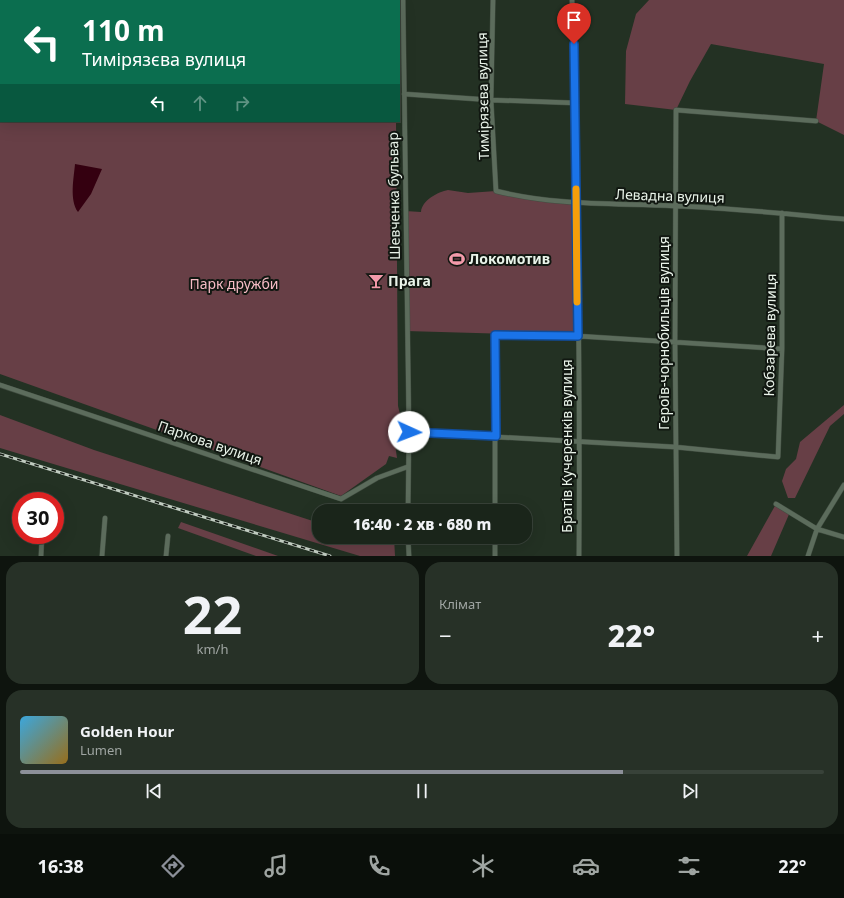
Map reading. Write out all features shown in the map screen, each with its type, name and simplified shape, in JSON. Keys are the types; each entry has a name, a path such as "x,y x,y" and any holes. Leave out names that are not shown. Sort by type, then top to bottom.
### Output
{"street":[{"name":"Шевченка бульвар","path":"403,0 409,432 407,467 408,504"},
{"name":"Тимірязєва вулиця","path":"493,0 491,100 496,191"},
{"name":"Братів Кучеренків вулиця","path":"572,0 576,103 579,556"},
{"path":"404,94 491,100 576,103"},
{"name":"Героїв-чорнобильців вулиця","path":"677,556 675,447 676,110 816,121"},
{"name":"Левадна вулиця","path":"496,191 529,198 576,204 675,206 782,213 844,219"},
{"name":"Кобзарева вулиця","path":"675,447 778,457 782,349 782,213"},
{"path":"495,504 495,335 578,336 782,349"},
{"name":"Паркова вулиця","path":"0,385 341,500 377,478 407,467"},
{"path":"409,432 496,436 579,443 675,447"},
{"path":"808,556 817,529 844,485"},
{"path":"776,504 817,529 844,537"},
{"path":"102,556 105,518"},
{"path":"166,556 168,536"},
{"path":"41,556 42,544"},
{"path":"408,544 409,556"},
{"path":"495,544 495,556"}],"green space":[{"path":"649,0 844,0 844,135 816,121 824,64 711,44 690,81 676,110 625,104 626,51 636,14"},
{"name":"Парк дружби","path":"0,122 396,122 398,406 406,438 395,444 397,458 389,456 386,464 341,496 0,374"},
{"path":"448,190 468,193 496,191 576,204 577,336 406,331 405,211 421,212 427,200"},
{"path":"844,405 844,414 830,426 795,498 788,498 782,481 786,469 796,459 800,442"},
{"path":"0,415 94,450 312,521 312,542 0,448"},
{"path":"776,504 790,512 771,556 747,556"},
{"path":"181,522 278,556 256,556 178,528"},
{"path":"320,544 394,544 395,556 360,556"}],"shaded area":[{"path":"75,164 102,169 91,194 78,212 75,207 73,195"}],"railway":[{"path":"0,454 330,556"}],"slow traffic":[{"path":"576,189 577,302"}],"place":[{"name":"Локомотив","path":"457,259"},
{"name":"Прага","path":"376,281"}],"route":[{"path":"409,432 496,436 495,335 578,336 574,44"}]}
